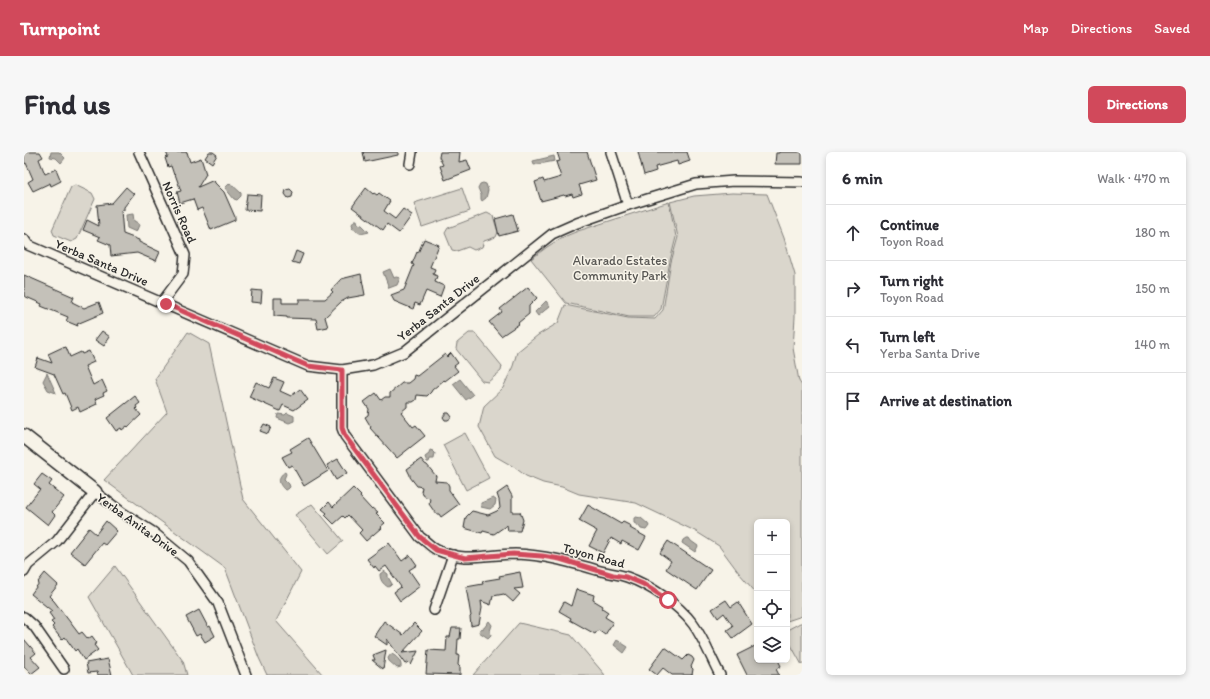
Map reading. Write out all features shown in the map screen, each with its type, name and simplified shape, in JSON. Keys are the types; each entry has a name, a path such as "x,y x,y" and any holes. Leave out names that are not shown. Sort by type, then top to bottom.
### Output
{"street":[{"name":"Norris Road","path":"139,152 185,255 183,274 162,302"},
{"path":"410,164 412,152"},
{"path":"611,152 628,205"},
{"name":"Yerba Santa Drive","path":"24,239 28,245 308,366 342,370 373,365 404,352 552,234 577,223 628,205 696,184 734,182 802,182"},
{"name":"Toyon Road","path":"342,370 342,428 345,436 420,537 436,550 465,558 513,554 542,556 560,559 613,575 626,577 643,584 668,600 692,623 699,633 720,675"},
{"name":"Yerba Anita Drive","path":"24,436 123,513 153,532 188,561 218,603 246,675"},
{"path":"24,572 28,565 57,541 95,492"},
{"path":"434,610 453,555"},
{"path":"24,617 34,626 64,669"}],"green space":[{"path":"75,185 92,193 95,199 77,239 71,242 54,235 52,230 71,187"},
{"path":"462,188 470,211 422,227 414,203"},
{"path":"732,193 767,194 784,238 795,275 793,348 799,381 802,386 802,616 790,620 790,519 754,519 754,590 719,546 695,531 636,503 579,494 526,476 495,456 479,427 484,406 503,388 513,366 517,352 538,335 558,323 565,305 628,318 655,319 663,310 671,262 678,237 670,202 694,196"},
{"name":"Alvarado Estates Community Park","path":"669,202 676,237 661,309 654,317 629,317 566,303 531,259 561,238 578,231"},
{"path":"487,213 493,216 498,232 496,237 484,241 482,247 474,250 468,247 457,251 452,250 445,233 448,228"},
{"path":"188,332 209,344 243,499 301,572 276,621 323,675 267,675 259,658 225,568 104,480 167,412 155,379"},
{"path":"469,333 475,333 502,366 501,371 488,382 482,381 456,349 457,343"},
{"path":"465,433 489,478 466,490 443,445"},
{"path":"312,504 343,541 328,554 295,515"},
{"path":"115,566 183,661 187,675 133,675 89,597"},
{"path":"519,623 571,635 605,675 473,675"},
{"path":"802,623 802,665 790,643 790,628"}],"shaded area":[{"path":"51,152 59,152 65,158 61,163 56,158 50,157"},
{"path":"554,156 555,161 534,165 533,161"},
{"path":"230,183 241,193 241,196 237,200 234,199 225,188"},
{"path":"480,184 486,184 488,190 486,198 482,201 478,188"},
{"path":"133,214 134,221 139,225 136,232 127,228 126,215"},
{"path":"355,220 357,220 358,224 362,225 369,232 361,233 352,228 352,224"},
{"path":"390,269 394,278 400,278 397,285 389,288 383,272"},
{"path":"546,301 550,306 538,316 535,312"},
{"path":"47,373 56,393 48,390 43,381"},
{"path":"460,379 473,395 466,400 453,384"},
{"path":"287,413 294,416 294,421 289,423 277,418 278,414 285,415"},
{"path":"430,450 435,453 434,459 430,459 429,462 427,462 425,457 429,454"},
{"path":"285,472 286,474 284,479 290,487 285,490 279,481 282,474"},
{"path":"493,498 496,500 495,505 490,509 481,507 481,503"},
{"path":"634,518 641,518 648,524 649,526 646,530 641,529 634,523"},
{"path":"686,538 689,538 698,546 695,552 682,543"},
{"path":"384,571 388,574 392,584 388,587 383,583 380,574"},
{"path":"489,621 492,625 490,631 491,635 488,638 479,632 480,629 484,628"},
{"path":"617,640 628,647 624,653 614,645"},
{"path":"391,654 398,659 401,663 401,667 397,668 389,661 388,658"}],"building":[{"path":"24,152 40,152 43,157 39,159 45,174 56,169 61,181 51,186 50,183 33,191 28,182 33,179 26,163 24,164"},
{"path":"166,152 187,152 190,162 201,158 206,174 198,187 214,180 224,192 235,220 211,230 202,208 197,210 193,199 180,203 177,192 181,191 171,166 168,167 165,158 168,157"},
{"path":"209,152 213,152 217,155 212,163 205,158"},
{"path":"363,152 398,152 398,155 365,162"},
{"path":"440,152 460,152 459,162 467,160 471,170 445,180 440,166 443,165 439,157"},
{"path":"557,152 587,152 596,180 579,185 582,194 573,197 572,194 564,195 541,201 535,182 543,179 544,182 561,177 556,162 560,161"},
{"path":"638,152 687,152 690,161 678,165 677,161 655,167 656,171 644,175"},
{"path":"802,152 802,164 775,164 776,153"},
{"path":"126,187 134,194 124,207 124,210 121,210 123,234 139,240 139,242 160,252 156,261 137,253 111,256 110,245 98,240 100,237 83,230 87,220 99,226 97,205 112,203"},
{"path":"366,188 373,194 374,193 377,195 379,193 390,201 384,211 395,219 403,209 412,215 399,233 387,224 383,230 352,207"},
{"path":"290,189 293,192 292,197 288,198 285,194 286,190"},
{"path":"247,194 261,195 260,211 245,210"},
{"path":"513,214 518,231 499,236 495,219"},
{"path":"424,239 439,245 430,267 435,269 433,274 437,276 435,282 444,286 440,297 426,291 420,305 415,303 413,309 394,301 391,295 404,290 414,265 412,264"},
{"path":"296,251 303,254 299,264 292,262"},
{"path":"361,274 365,295 348,298 341,302 325,317 328,327 318,329 316,319 274,316 274,298 282,298 282,303 299,303 299,299 325,299 333,292 331,290 341,279"},
{"path":"24,275 74,297 72,302 84,308 99,302 103,313 77,324 78,326 66,321 68,317 41,306 42,304 24,296"},
{"path":"528,287 537,298 529,306 529,314 518,323 519,324 501,336 489,322 502,312 500,309"},
{"path":"252,290 262,291 261,303 251,302"},
{"path":"102,331 110,337 104,346 95,340"},
{"path":"66,347 70,357 81,352 82,354 89,351 94,362 85,366 93,385 102,380 107,391 103,393 104,395 95,399 97,404 80,412 78,407 72,410 65,393 63,394 54,374 35,367 38,358 52,363 48,354"},
{"path":"451,353 458,363 454,366 458,371 445,381 444,380 427,396 417,395 416,400 413,402 407,402 407,407 401,412 413,427 416,425 425,436 397,458 370,428 371,427 365,417 368,415 369,409 364,402 376,393 381,400 385,397 390,397 390,393 402,383 408,383 413,379 414,375 417,376 445,354 447,357"},
{"path":"274,378 284,382 280,391 291,396 300,389 308,400 294,410 283,405 280,411 249,397 256,382 269,388"},
{"path":"135,396 140,403 136,406 136,409 141,415 128,427 127,426 122,430 121,428 116,431 107,418"},
{"path":"446,413 449,413 452,417 448,420 445,420 443,417"},
{"path":"264,424 271,427 268,434 260,431"},
{"path":"308,438 328,471 304,486 292,465 288,467 282,457 292,452 290,449"},
{"path":"338,459 347,473 336,480 327,465"},
{"path":"421,459 436,476 435,481 447,482 449,490 459,504 441,517 439,514 436,514 429,504 430,498 425,497 421,492 422,487 417,486 410,477 407,469"},
{"path":"42,474 52,481 49,485 64,497 52,512 55,515 48,525 26,507 40,489 34,484"},
{"path":"507,487 512,496 512,512 520,512 523,520 520,531 508,531 507,525 494,534 483,531 482,533 464,528 466,517 472,511 488,515 497,511 500,508 497,494"},
{"path":"353,488 371,509 372,508 378,513 376,514 385,523 366,541 359,533 362,530 348,515 345,518 343,516 334,524 325,515 327,513 322,509 329,502 333,507"},
{"path":"588,505 621,524 623,522 631,526 630,528 646,537 639,550 622,541 621,544 611,538 603,553 589,546 597,531 579,521"},
{"path":"106,521 117,531 105,545 102,543 85,564 70,552 89,528 96,534"},
{"path":"668,541 711,570 697,590 666,569 671,561 660,553"},
{"path":"389,543 402,561 410,555 417,565 409,570 420,586 400,601 394,592 401,587 386,566 379,571 375,566 374,568 367,559"},
{"path":"520,572 523,588 514,589 520,594 513,602 504,594 493,596 491,605 481,601 482,608 479,624 471,626 471,616 466,587 483,584 482,581 500,578 499,576"},
{"path":"45,573 58,585 49,596 79,634 82,632 88,639 92,636 97,643 94,645 98,650 84,660 77,649 75,651 65,637 62,640 52,627 54,625 51,622 54,620 49,613 52,611 31,594"},
{"path":"576,589 594,595 593,600 603,606 602,608 608,612 605,617 613,622 605,635 598,630 595,634 570,620 571,618 559,611 564,602 571,606"},
{"path":"726,600 731,607 738,602 752,624 733,638 727,630 733,626 724,613 718,618 712,609"},
{"path":"199,610 208,627 210,626 215,636 205,642 200,634 196,636 186,617"},
{"path":"384,621 403,635 414,623 422,631 402,653 418,651 411,665 408,662 405,664 387,639 387,645 374,636"},
{"path":"452,628 461,628 460,639 458,639 457,655 459,655 458,665 460,667 460,675 426,674 428,650 446,651 447,637 450,637"},
{"path":"24,639 36,653 31,657 40,667 31,674 24,666"},
{"path":"754,646 754,663 780,663 781,666 776,669 779,675 747,675 737,655"},
{"path":"665,647 683,660 688,655 692,657 694,660 691,667 693,669 692,675 672,675 663,668 657,675 649,669"},
{"path":"386,650 383,669 372,660 375,660 373,655"},
{"path":"108,659 112,675 98,675 97,672 88,673 86,663"}],"route":[{"path":"166,304 308,366 342,370 342,428 345,436 420,537 436,550 465,558 513,554 560,559 613,575 626,577 643,584 668,600"}]}
